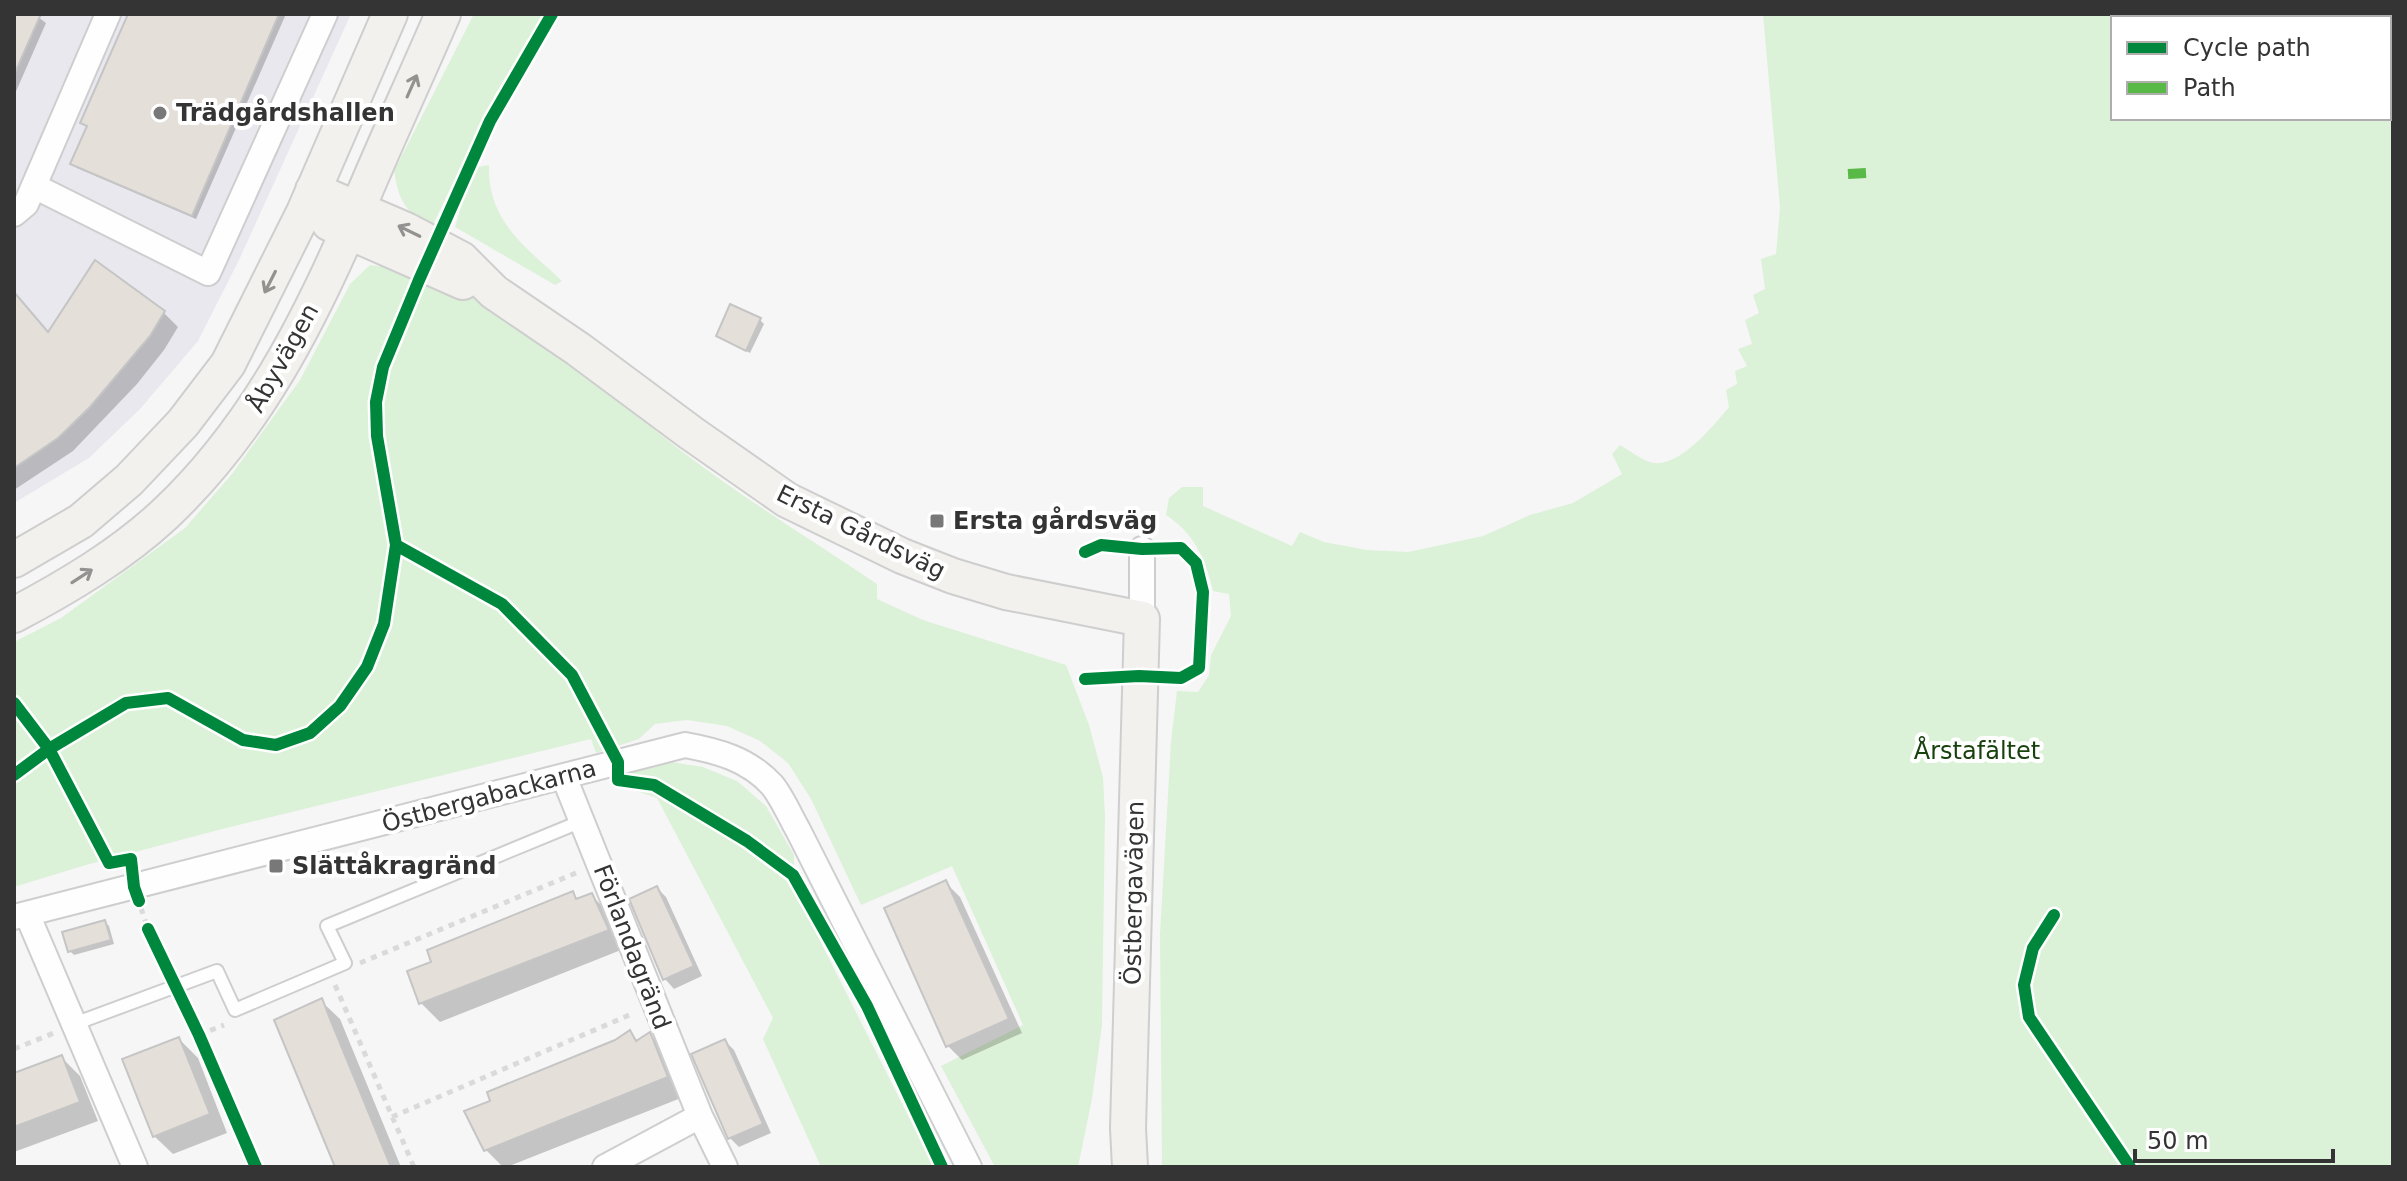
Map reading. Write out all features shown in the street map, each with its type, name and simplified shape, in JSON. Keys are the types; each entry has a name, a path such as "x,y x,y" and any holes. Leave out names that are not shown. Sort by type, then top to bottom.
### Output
{"street":[{"path":"14,214 26,204 108,14"},
{"path":"34,186 208,273 325,14"},
{"name":"Åbyvägen","path":"21,554 81,521 129,480 183,423 228,364 308,201 390,14"},
{"name":"Åbyvägen","path":"14,615 58,592 113,556 164,516 208,470 247,422 288,356 353,220 443,14"},
{"name":"Ersta Gårdsväg","path":"308,201 353,220 449,277 494,292 787,500 902,556 953,576 1006,592 1142,619"},
{"path":"1142,549 1142,619"},
{"name":"Östbergavägen","path":"1130,1167 1128,1128 1142,619"},
{"name":"Östbergabackarna","path":"20,916 136,894 685,745 718,751 743,762 772,786 812,858 969,1167"},
{"name":"Förlandagränd","path":"564,777 654,1005 700,1116 725,1167"},
{"path":"20,916 74,1024 135,1167"},
{"path":"605,1167 700,1116"}],"lane":[{"path":"74,1024 217,971 235,1010 345,963 327,926 582,821"}],"path":[{"path":"358,965 370,957 599,864"},
{"path":"136,894 150,932"},
{"path":"332,981 414,1167"},
{"path":"176,987 206,1050"},
{"path":"392,1117 654,1005"},
{"path":"199,1035 229,1023"},
{"path":"14,1049 74,1024"}],"shaded area":[{"path":"14,14 351,14 239,260 198,341 140,409 89,458 14,503"}],"green space":[{"path":"474,14 546,14 496,93 432,227 405,205 394,171"},
{"name":"Årstafältet","path":"1763,14 2393,14 2393,1167 1162,1167 1160,934 1171,742 1177,691 1198,692 1209,675 1211,655 1231,616 1229,594 1213,591 1197,548 1184,530 1166,515 1169,498 1182,487 1203,487 1203,506 1292,546 1300,532 1324,542 1367,550 1408,552 1483,536 1530,515 1573,503 1622,474 1612,454 1620,445 1641,458 1654,463 1664,462 1696,443 1729,407 1726,390 1737,384 1735,371 1747,366 1738,349 1752,344 1745,320 1759,313 1753,295 1765,289 1761,259 1776,254 1780,207"},
{"path":"489,165 494,202 502,217 523,244 562,281 555,285 455,227 469,179 478,167"},
{"path":"370,265 415,274 457,289 498,310 536,335 704,468 877,584 877,599 923,620 1066,665 1089,725 1103,777 1105,816 1102,1025 1092,1099 1078,1167 995,1167 941,1066 1023,1025 952,866 861,905 811,799 788,763 760,741 727,726 687,720 655,724 639,739 596,753 591,739 226,828 14,887 14,642 61,618 185,528 232,474 300,380 350,284"},
{"path":"671,762 703,767 737,781 766,806 794,855 794,889 934,1167 821,1167 763,1039 773,1018 657,798 614,783 644,765"}],"building":[{"path":"14,14 41,14 14,75"},
{"name":"Trädgårdshallen","path":"128,14 279,14 192,216 70,164 87,126 80,123"},
{"path":"95,260 165,311 150,336 90,407 58,438 14,468 14,292 48,332"},
{"path":"730,304 761,318 746,351 716,336"},
{"path":"946,880 1009,1019 946,1047 884,908"},
{"path":"657,886 694,966 663,980 629,899"},
{"path":"573,891 576,899 592,893 609,930 419,1004 407,971 431,962 427,950"},
{"path":"105,920 111,940 68,952 62,932"},
{"path":"322,998 391,1167 335,1167 274,1020"},
{"path":"630,1030 636,1041 650,1032 668,1077 484,1151 464,1111 490,1101 487,1092 615,1040"},
{"path":"179,1037 210,1114 153,1137 122,1059"},
{"path":"725,1039 763,1124 728,1139 691,1054"},
{"path":"62,1055 80,1102 14,1127 14,1073"}],"marked path":[{"path":"1848,174 1866,173"}],"cycle path":[{"path":"14,775 49,749 126,703 168,698 243,740 276,745 310,733 340,706 367,667 384,624 396,545 377,436 376,402 383,367 490,121 552,14"},
{"path":"396,545 502,604 572,675 618,762 618,780 654,785 747,841 793,875 867,1006 942,1167"},
{"path":"1085,552 1101,545 1142,549 1181,548 1196,563 1203,592 1199,668 1181,678 1139,676 1085,679"},
{"path":"14,703 49,749 109,863 131,859 139,901"},
{"path":"2054,915 2033,948 2024,985 2029,1017 2130,1167"},
{"path":"148,929 199,1035 256,1167"}],"place":[{"name":"Trädgårdshallen","path":"160,113"},
{"name":"Ersta gårdsväg","path":"937,521"},
{"name":"Slättåkragränd","path":"276,866"}]}
